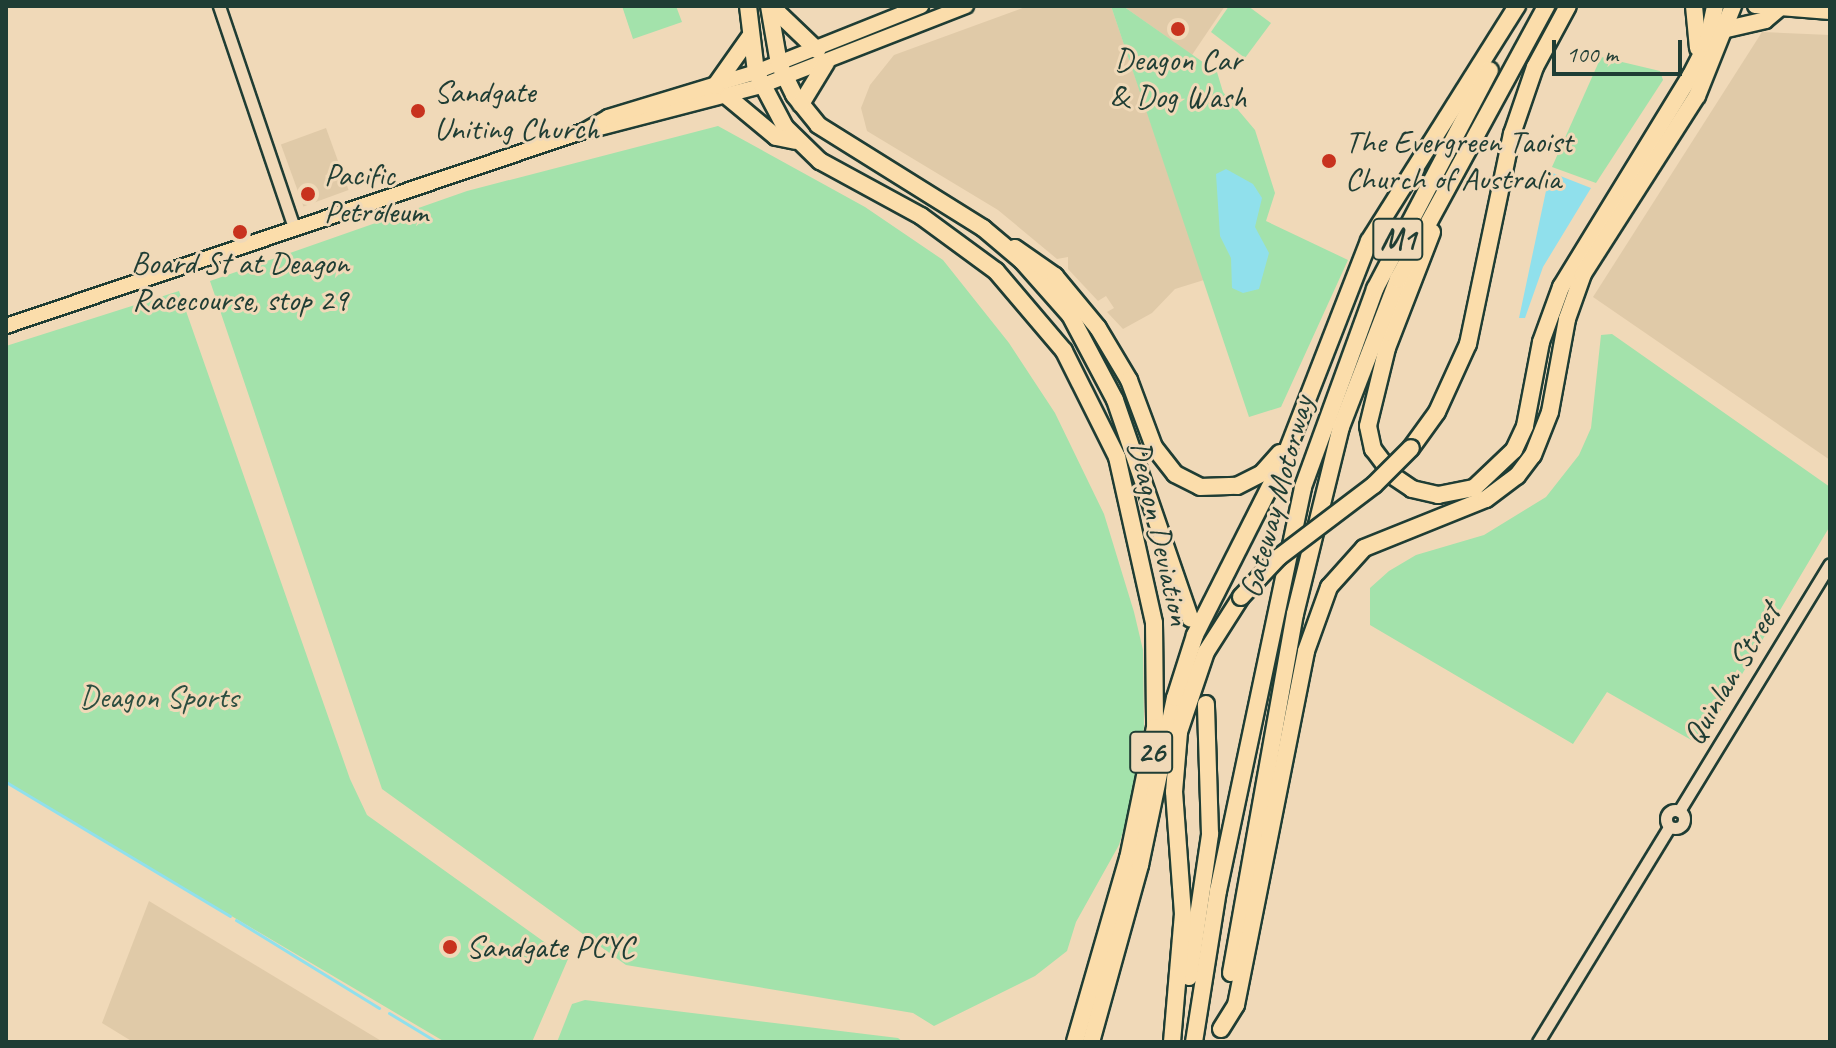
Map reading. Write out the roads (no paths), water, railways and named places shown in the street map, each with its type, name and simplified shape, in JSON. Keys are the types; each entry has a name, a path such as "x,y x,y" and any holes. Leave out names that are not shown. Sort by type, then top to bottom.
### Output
{"highway":[{"name":"26","path":"748,6 749,38 758,79"},
{"path":"770,6 821,57 801,104"},
{"path":"770,6 782,71"},
{"path":"1091,1042 1140,865 1185,666 1291,439 1369,241 1517,6"},
{"name":"Gateway Motorway","path":"1194,1042 1282,572 1326,414 1404,227 1526,6"},
{"name":"Gateway Motorway","path":"1220,1035 1315,520 1363,365 1430,215 1546,6"},
{"path":"1172,1042 1183,914 1174,792 1179,732 1206,652 1241,597 1279,557 1374,485 1411,448 1437,412 1468,344 1512,134 1535,67 1568,6"},
{"path":"1694,6 1699,21 1698,58"},
{"path":"1430,215 1432,231 1387,348 1368,426 1373,449 1393,476 1425,494 1450,495 1485,481 1514,450 1529,412 1545,330 1570,267 1698,58 1715,6"},
{"path":"1220,1035 1236,1005 1306,651 1329,587 1347,564 1378,539 1486,499 1526,466 1545,431 1567,319 1583,274 1697,96 1727,29 1733,6"},
{"path":"1727,29 1765,20 1778,9"},
{"path":"715,86 749,38"},
{"name":"Deagon Deviation","path":"782,71 801,104 833,138 1001,242 1046,286 1098,360 1190,618"},
{"name":"Deagon Deviation","path":"758,79 796,141 834,170 938,226 996,271 1064,351 1117,457 1154,623 1155,727 1128,858 1075,1042"},
{"path":"728,97 776,137 796,141"},
{"path":"1001,242 1030,253 1091,319 1129,380 1160,458 1175,474 1200,487 1237,486 1262,473 1291,439"},
{"name":"26","path":"1180,1042 1210,834 1206,704"}],"main road":[{"path":"821,57 921,6"},
{"path":"584,131 608,117 715,86 758,79 966,6"},
{"path":"1755,6 1830,12"},
{"path":"6,326 584,131 728,97 758,79"}],"street":[{"path":"219,6 294,228"},
{"name":"Quinlan Street","path":"1538,1042 1669,827 1666,815 1679,811 1830,564"}],"water":[{"path":"1226,169 1253,184 1262,198 1255,227 1269,253 1259,289 1243,293 1232,288 1231,258 1220,236 1216,174"},
{"path":"1550,172 1591,188 1543,267 1525,318 1519,318"}],"waterway":[{"path":"6,782 230,916"},
{"path":"236,920 379,1008"},
{"path":"389,1013 437,1042"}],"place":[{"name":"Deagon Car & Dog Wash","path":"1178,29"},
{"name":"Sandgate Uniting Church","path":"418,111"},
{"name":"The Evergreen Taoist Church of Australia","path":"1329,161"},
{"name":"Pacific Petroleum","path":"308,194"},
{"name":"Board St at Deagon Racecourse, stop 29","path":"240,232"},
{"name":"Sandgate PCYC","path":"450,947"}],"park label":[{"name":"Deagon Sports","path":"159,697"}]}
